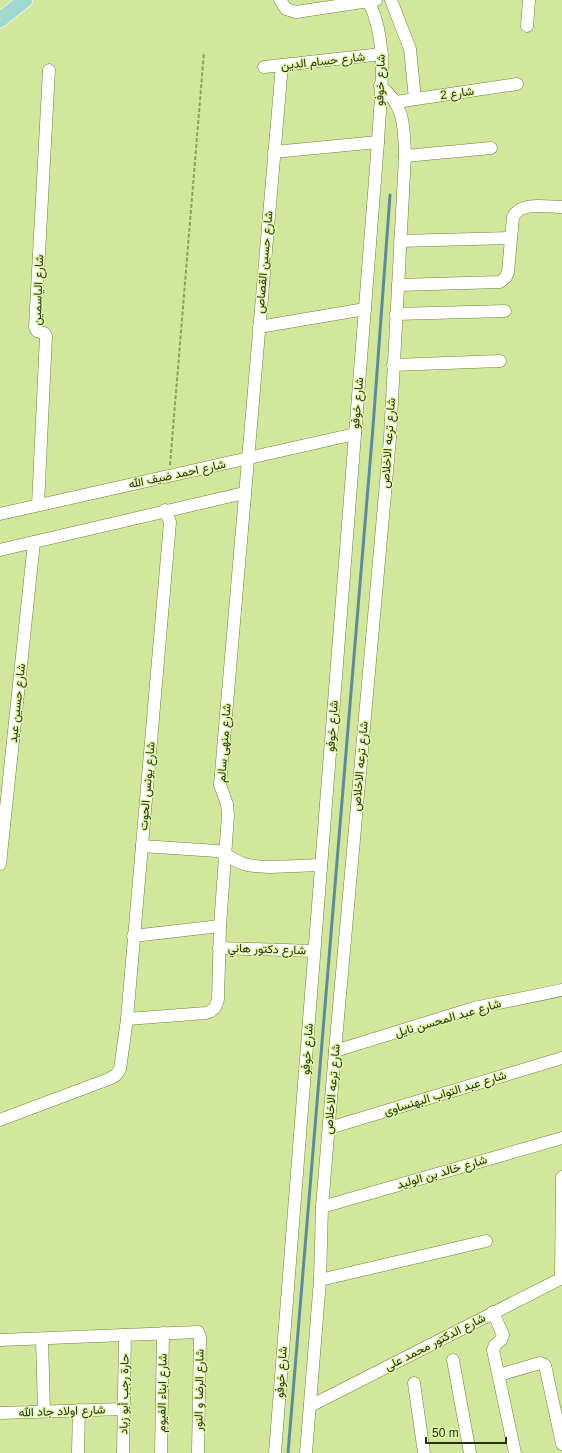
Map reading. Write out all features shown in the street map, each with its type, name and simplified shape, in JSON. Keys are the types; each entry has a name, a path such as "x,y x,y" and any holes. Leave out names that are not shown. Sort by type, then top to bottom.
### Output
{"main road":[{"path":"0,20 25,0"}],"street":[{"path":"280,0 286,8 296,12 372,0"},
{"name":"شارع خوفو","path":"275,1453 378,142 382,54 372,0"},
{"path":"391,0 410,49 414,99"},
{"path":"527,26 529,0"},
{"name":"شارع حسام الدين","path":"264,67 382,54"},
{"name":"شارع حسين القصاص","path":"248,459 282,65"},
{"name":"شارع الياسمين","path":"38,505 46,336 37,331 35,327 48,70"},
{"name":"شارع 2","path":"396,102 517,84"},
{"name":"شارع ترعه الاخلاص","path":"306,1453 320,1280 322,1207 390,438 405,156 401,114 396,102 389,93 380,86"},
{"path":"274,152 378,142"},
{"path":"405,156 491,148"},
{"path":"398,285 500,282 506,277 508,272 513,217 519,209 523,207 562,207"},
{"path":"400,241 511,238"},
{"path":"259,327 365,308"},
{"path":"396,314 505,311"},
{"path":"393,365 500,361"},
{"name":"شارع احمد ضيف الله","path":"0,514 355,434"},
{"name":"شارع منهى سالم","path":"127,1019 211,1012 216,1006 218,999 220,926 228,815 227,804 220,785 248,459"},
{"path":"0,550 165,510 244,493"},
{"name":"شارع يونس الحوت","path":"0,1120 109,1080 116,1075 122,1064 170,522 165,510"},
{"name":"شارع حسين عيد","path":"0,864 34,542"},
{"path":"142,846 208,849 226,853 245,865 321,865"},
{"path":"133,936 220,926"},
{"name":"شارع دكتور هاني","path":"219,948 314,951"},
{"name":"شارع عبد المحسن نايل","path":"335,1051 474,1008 562,990"},
{"name":"شارع عبد التواب البهنساوى","path":"329,1128 562,1058"},
{"name":"شارع خالد بن الوليد","path":"322,1207 562,1138"},
{"path":"562,1177 562,1278"},
{"path":"320,1280 486,1241"},
{"name":"شارع الدكتور محمد على","path":"310,1406 562,1278"},
{"path":"493,1312 503,1335 501,1340 493,1348 515,1453"},
{"name":"شارع الرضا و النور","path":"163,1333 194,1330 198,1332 200,1336 198,1453"},
{"path":"0,1340 163,1333"},
{"name":"شارع ابناء الفيوم","path":"161,1453 163,1333"},
{"name":"حارة رجب أبو زياد","path":"123,1453 125,1335"},
{"path":"42,1339 44,1411"},
{"path":"453,1360 470,1453"},
{"path":"499,1375 540,1363 545,1365 562,1444"},
{"path":"414,1383 424,1453"},
{"name":"شارع اولاد جاد الله","path":"0,1413 123,1409"},
{"path":"78,1453 79,1410"}],"path":[{"path":"169,476 204,52"}],"waterway":[{"path":"288,1453 373,427 390,195"}]}
